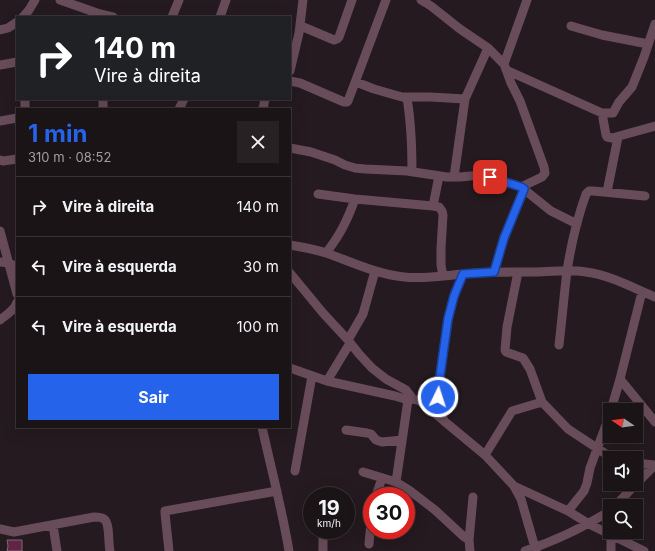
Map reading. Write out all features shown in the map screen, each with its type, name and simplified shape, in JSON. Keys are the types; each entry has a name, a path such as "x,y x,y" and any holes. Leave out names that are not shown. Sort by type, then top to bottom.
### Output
{"street":[{"path":"24,16 30,10 35,0"},
{"path":"60,0 100,16"},
{"path":"172,16 179,0"},
{"path":"220,16 226,0"},
{"path":"291,68 298,43 303,0"},
{"path":"301,26 334,40 337,39 352,0"},
{"path":"291,80 347,102 356,82 386,0"},
{"path":"421,0 431,3 460,30 488,48 505,67 520,101 544,167 545,174 523,188 504,238 494,272"},
{"path":"505,67 527,0"},
{"path":"0,30 8,28 16,23"},
{"path":"505,67 602,113 612,113 632,87 655,24"},
{"path":"571,26 602,35 648,44"},
{"path":"454,177 465,99 488,48"},
{"path":"0,65 16,62"},
{"path":"356,82 406,98 430,97 465,99"},
{"path":"406,98 410,113 412,172"},
{"path":"602,113 607,137 618,137 655,126"},
{"path":"0,121 16,118"},
{"path":"608,192 618,137"},
{"path":"291,148 326,156 355,168 406,171 438,176 454,177 481,175 490,177 523,188 551,211 576,224"},
{"path":"1,161 16,159"},
{"path":"433,206 438,176"},
{"path":"559,344 567,270 576,224 586,194 589,191 645,196"},
{"path":"318,194 439,207 443,215 441,265 443,276"},
{"path":"326,253 344,227 355,199"},
{"path":"0,231 16,290"},
{"path":"291,245 305,247 375,271 403,277 421,278 494,272 567,270 586,271 655,296"},
{"path":"327,380 363,314 375,271"},
{"path":"518,272 507,326 505,350 506,352 525,360 530,369 542,402 568,429 603,452"},
{"path":"291,274 372,368 386,379 406,390 414,400 444,421 485,455 514,486 521,499 536,549"},
{"path":"444,421 439,405 438,390 448,319 454,296 463,274"},
{"path":"613,403 642,292"},
{"path":"0,320 16,305"},
{"path":"291,368 327,380 414,400 434,394 438,390"},
{"path":"295,471 312,376"},
{"path":"620,379 655,422"},
{"path":"396,482 402,440 414,400"},
{"path":"485,455 512,411 542,402"},
{"path":"262,428 289,551"},
{"path":"346,430 371,434 376,440 382,442 402,440"},
{"path":"568,511 584,491 590,468 603,434"},
{"path":"643,464 655,465"},
{"path":"643,477 655,465"},
{"path":"363,472 396,482 409,490 435,510 469,540"},
{"path":"379,487 382,478"},
{"path":"514,486 568,511 603,530"},
{"path":"169,551 165,511 277,491"},
{"path":"622,499 629,491"},
{"path":"470,551 469,540 473,497"},
{"path":"525,551 536,549 590,524 603,516"},
{"path":"0,529 14,532 100,517 107,523 110,551"},
{"path":"54,525 57,551"},
{"path":"323,539 324,551"},
{"path":"369,539 369,544"},
{"path":"611,539 611,551"},
{"path":"621,539 644,551"}],"building":[{"path":"7,540 22,540 22,551 7,551"}],"route":[{"path":"438,397 448,319 454,296 463,274 494,272 504,238 524,189 490,177"}]}
